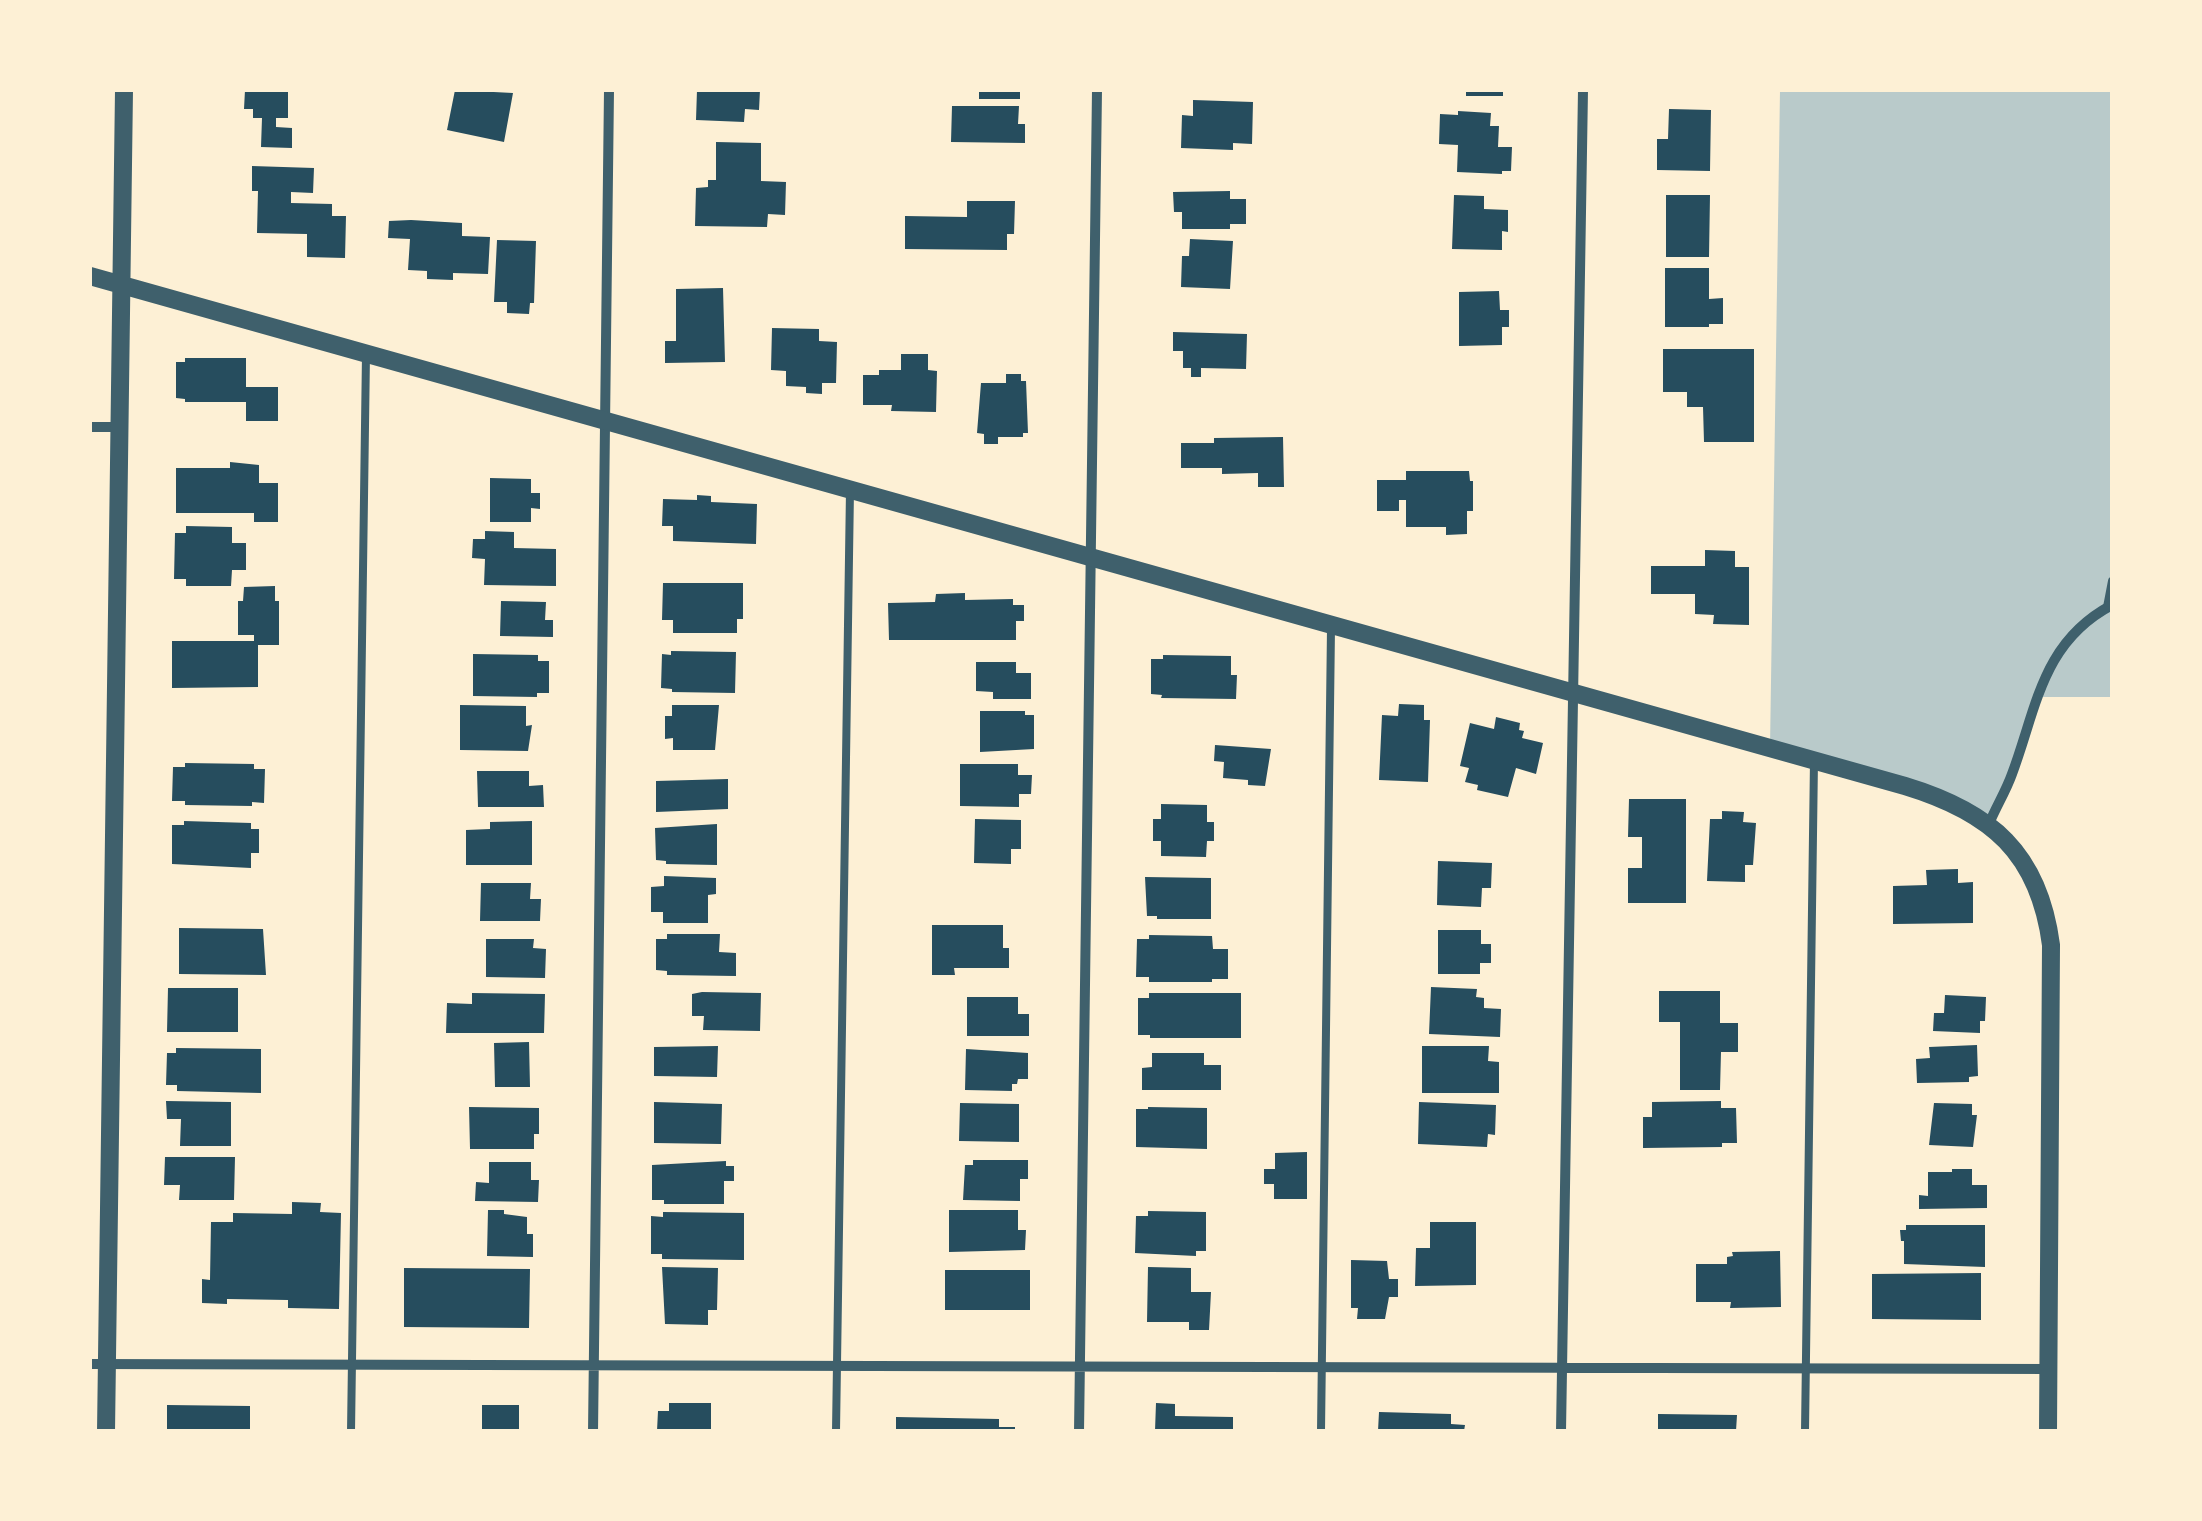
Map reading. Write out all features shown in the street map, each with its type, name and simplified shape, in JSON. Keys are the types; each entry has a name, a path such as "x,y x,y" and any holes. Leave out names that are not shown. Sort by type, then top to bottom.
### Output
{"street":[{"path":"106,1431 98,1364 124,90"},
{"path":"593,1431 609,90"},
{"path":"1080,1431 1097,90"},
{"path":"1562,1431 1583,90"},
{"path":"90,276 1814,760 1942,798 1988,824 2027,865 2042,900 2051,945 2048,1431"},
{"path":"90,427 120,427"},
{"path":"1988,824 2012,776 2053,659 2075,632 2110,606"},
{"path":"98,1364 2049,1369"}],"lane":[{"path":"351,1431 366,354"},
{"path":"836,1431 850,490"},
{"path":"2110,606 2112,581"},
{"path":"1322,1431 1330,624"},
{"path":"1806,1431 1814,760"}],"shaded area":[{"path":"1780,90 2112,90 2112,697 2038,697 1989,824 1770,747"}],"building":[{"path":"245,90 288,90 288,118 276,118 276,127 292,128 292,148 261,147 262,118 253,118 253,109 244,109"},
{"path":"455,90 513,93 504,142 447,130"},
{"path":"697,90 760,90 759,110 745,109 744,122 696,120"},
{"path":"979,90 1020,90 1020,99 979,99"},
{"path":"1466,90 1503,90 1503,96 1466,96"},
{"path":"1193,100 1253,102 1252,144 1233,143 1233,150 1181,148 1182,115 1193,116"},
{"path":"952,106 1019,106 1018,124 1025,124 1025,143 951,142"},
{"path":"1669,109 1711,110 1710,171 1657,170 1657,139 1668,139"},
{"path":"1458,111 1491,113 1490,126 1499,126 1498,147 1512,147 1511,171 1457,172 1458,145 1439,144 1440,114 1458,115"},
{"path":"716,142 761,143 761,181 786,182 785,215 768,214 767,227 695,226 696,188 708,187 708,180 716,180"},
{"path":"252,166 314,168 313,193 291,192 291,203 332,204 332,216 346,216 345,258 307,257 307,234 257,233 258,191 252,191"},
{"path":"1230,191 1230,199 1246,199 1246,224 1230,224 1230,229 1182,229 1182,212 1174,212 1173,192"},
{"path":"1454,195 1484,196 1484,209 1508,210 1508,232 1502,231 1502,250 1452,249"},
{"path":"1666,195 1710,195 1709,257 1666,257"},
{"path":"967,201 1015,201 1014,234 1007,234 1007,250 905,249 905,216 967,217"},
{"path":"389,221 462,223 462,236 490,237 488,274 453,273 453,280 427,279 427,271 408,270 410,239 388,238"},
{"path":"1190,239 1233,241 1230,289 1181,287 1182,256 1189,256"},
{"path":"497,240 536,241 534,303 530,303 529,314 507,313 507,302 494,302"},
{"path":"1665,268 1709,268 1709,299 1723,298 1723,324 1665,327"},
{"path":"723,288 725,362 665,363 665,341 676,341 676,289"},
{"path":"1499,291 1500,310 1509,310 1509,327 1502,327 1502,345 1459,346 1459,292"},
{"path":"772,328 819,329 819,341 837,342 836,383 822,383 822,394 806,393 806,387 786,386 786,371 771,370"},
{"path":"1173,332 1247,334 1246,369 1201,368 1201,377 1191,377 1191,368 1183,368 1183,351 1173,351"},
{"path":"1663,349 1754,349 1754,442 1704,442 1703,407 1687,407 1687,392 1663,392"},
{"path":"901,354 928,354 928,370 937,371 936,412 891,411 892,405 863,405 863,375 901,370"},
{"path":"185,358 246,358 246,387 278,387 278,421 246,421 246,402 185,402 176,398 176,362 185,362"},
{"path":"1006,374 1021,374 1021,381 1026,381 1028,433 1023,433 1023,437 998,437 998,444 984,444 984,434 977,433 981,383 1006,383"},
{"path":"1283,437 1284,487 1258,487 1258,473 1222,474 1222,468 1181,468 1181,443 1214,443 1214,438"},
{"path":"230,462 259,465 259,483 278,483 278,522 254,522 254,513 176,513 176,468 230,468"},
{"path":"1406,471 1469,471 1473,511 1467,511 1467,534 1446,535 1446,527 1406,527 1406,500 1399,500 1399,511 1377,511 1377,480 1406,480"},
{"path":"490,478 531,479 531,493 540,493 540,509 531,508 531,522 490,522"},
{"path":"697,495 711,496 711,502 757,504 756,544 673,541 673,526 662,526 663,499 697,500"},
{"path":"186,526 232,527 232,543 246,543 246,570 232,570 231,586 186,586 186,579 174,579 175,533 186,533"},
{"path":"485,531 514,532 514,548 556,549 556,586 484,585 485,559 472,558 473,539 485,539"},
{"path":"1705,550 1735,551 1735,567 1749,567 1749,625 1713,624 1714,615 1695,614 1695,594 1651,594 1651,566 1705,566"},
{"path":"663,583 743,583 743,619 737,619 737,633 673,633 673,620 662,620"},
{"path":"275,586 279,645 258,645 258,687 172,688 172,641 254,641 254,635 238,635 238,601 243,601 244,587"},
{"path":"965,593 965,600 1013,599 1013,605 1024,605 1024,621 1016,621 1016,640 889,640 888,603 935,602 936,594"},
{"path":"501,601 546,602 545,620 553,620 553,637 500,636"},
{"path":"671,651 736,652 735,693 672,692 661,688 662,654 671,655"},
{"path":"473,654 538,655 538,661 549,661 549,693 537,693 537,697 473,696"},
{"path":"1163,655 1231,656 1231,675 1237,675 1236,699 1161,698 1162,695 1151,694 1151,659 1163,659"},
{"path":"976,662 1016,662 1016,673 1031,673 1031,699 993,699 993,692 976,691"},
{"path":"1399,704 1424,705 1424,720 1430,720 1428,782 1379,780 1382,715 1398,716"},
{"path":"460,705 526,706 526,726 532,725 528,751 460,750"},
{"path":"672,705 719,705 715,750 673,750 673,738 665,739 665,716 672,716"},
{"path":"980,711 1025,711 1025,715 1034,715 1034,749 980,752"},
{"path":"1496,717 1520,723 1522,738 1543,743 1536,774 1516,768 1508,797 1477,790 1478,785 1465,782 1469,768 1460,766 1470,723 1494,729"},
{"path":"1215,745 1271,749 1265,786 1223,778 1224,762 1214,761"},
{"path":"185,763 254,764 254,769 265,769 264,803 185,805 185,801 172,801 173,767 185,767"},
{"path":"960,764 1018,764 1018,775 1032,775 1031,794 1019,794 1019,807 960,806"},
{"path":"477,771 529,771 529,786 543,785 544,807 478,807"},
{"path":"728,779 728,809 656,812 656,781"},
{"path":"1629,799 1686,799 1686,903 1628,903 1628,868 1642,868 1642,837 1628,837"},
{"path":"1161,804 1207,805 1207,822 1214,822 1214,841 1207,841 1206,857 1161,856 1161,841 1153,841 1153,819 1161,819"},
{"path":"1722,811 1744,812 1743,822 1756,823 1753,865 1745,865 1745,882 1707,881 1710,819 1722,819"},
{"path":"975,819 1021,820 1021,849 1011,849 1011,864 974,863"},
{"path":"184,821 251,823 251,829 259,829 259,853 251,853 251,868 172,864 172,825 184,825"},
{"path":"532,821 532,865 466,865 466,830 490,829 490,822"},
{"path":"717,824 717,865 666,864 656,860 655,828"},
{"path":"1438,861 1492,863 1491,888 1482,888 1481,907 1437,905"},
{"path":"1958,869 1958,883 1973,882 1973,923 1893,924 1893,886 1927,885 1926,870"},
{"path":"664,876 716,878 716,894 708,895 708,923 663,923 663,912 651,912 651,887 664,886"},
{"path":"1145,877 1211,878 1211,919 1147,916"},
{"path":"481,883 531,883 530,899 541,899 540,921 480,921"},
{"path":"932,925 1003,925 1003,948 1009,948 1009,968 954,968 955,975 932,975"},
{"path":"179,928 263,929 266,975 179,974"},
{"path":"1438,930 1481,930 1481,944 1491,944 1491,963 1480,963 1480,974 1438,974"},
{"path":"667,934 720,934 719,952 736,953 736,976 667,975 667,971 656,970 656,939 667,939"},
{"path":"1149,935 1212,936 1213,949 1228,949 1228,979 1149,982 1149,977 1136,977 1137,939 1149,939"},
{"path":"486,939 534,939 533,948 546,949 545,978 486,977"},
{"path":"1431,987 1477,989 1476,997 1484,998 1484,1008 1501,1009 1500,1037 1429,1034"},
{"path":"168,988 238,988 238,1032 167,1032"},
{"path":"1659,991 1720,991 1720,1023 1738,1023 1738,1052 1721,1052 1720,1090 1680,1090 1680,1022 1659,1022"},
{"path":"472,993 545,994 544,1033 446,1033 447,1003 472,1004"},
{"path":"761,993 760,1031 703,1030 704,1016 692,1016 692,994"},
{"path":"1149,993 1241,993 1241,1038 1138,1035 1138,998 1149,998"},
{"path":"1945,995 1986,997 1980,1033 1933,1031 1934,1013 1944,1013"},
{"path":"967,997 1018,997 1018,1014 1029,1014 1029,1036 967,1036"},
{"path":"529,1042 530,1087 495,1087 494,1043"},
{"path":"1977,1045 1978,1076 1969,1077 1969,1082 1917,1083 1916,1059 1930,1058 1929,1047"},
{"path":"718,1046 717,1077 654,1076 654,1047"},
{"path":"1422,1046 1489,1046 1488,1061 1499,1062 1499,1093 1422,1093"},
{"path":"176,1048 261,1049 261,1093 177,1091 177,1085 166,1085 167,1053 176,1053"},
{"path":"966,1049 1028,1053 1028,1079 1018,1079 1017,1084 1012,1084 1012,1091 965,1090"},
{"path":"1152,1053 1204,1053 1204,1065 1221,1065 1221,1090 1142,1090 1142,1068 1152,1067"},
{"path":"166,1101 231,1102 231,1146 180,1146 181,1119 167,1119"},
{"path":"1721,1101 1721,1108 1736,1108 1737,1143 1722,1143 1722,1147 1643,1148 1643,1117 1652,1117 1652,1102"},
{"path":"654,1102 722,1104 721,1144 654,1143"},
{"path":"1419,1102 1496,1105 1495,1135 1488,1134 1487,1147 1418,1144"},
{"path":"960,1103 1019,1104 1019,1142 959,1141"},
{"path":"1934,1103 1972,1104 1972,1115 1977,1115 1973,1147 1929,1145"},
{"path":"469,1107 539,1108 539,1134 534,1134 534,1149 470,1149"},
{"path":"1207,1108 1207,1149 1136,1147 1136,1109"},
{"path":"1307,1152 1307,1199 1274,1199 1274,1184 1264,1184 1264,1169 1275,1169 1275,1153"},
{"path":"165,1157 235,1157 234,1200 179,1200 180,1185 164,1185"},
{"path":"973,1160 1028,1160 1028,1179 1020,1179 1020,1201 963,1200 965,1165 973,1165"},
{"path":"726,1161 726,1166 734,1166 734,1181 724,1181 724,1204 664,1204 664,1200 652,1200 652,1165"},
{"path":"489,1162 531,1162 531,1180 539,1180 538,1202 475,1201 476,1182 489,1183"},
{"path":"1972,1169 1972,1185 1987,1185 1987,1208 1919,1209 1919,1195 1928,1196 1928,1172"},
{"path":"292,1202 321,1203 320,1212 341,1213 339,1309 288,1308 288,1300 227,1299 227,1304 202,1303 202,1279 210,1280 211,1222 233,1222 233,1213 292,1214"},
{"path":"488,1210 527,1217 527,1234 533,1234 533,1257 487,1256"},
{"path":"949,1210 1018,1210 1018,1230 1026,1230 1025,1250 949,1252"},
{"path":"1148,1211 1206,1212 1206,1251 1196,1251 1196,1256 1135,1253 1136,1216 1148,1216"},
{"path":"663,1212 744,1213 744,1260 662,1259 662,1254 651,1254 651,1216 663,1217"},
{"path":"1430,1222 1476,1222 1476,1285 1415,1286 1416,1248 1430,1248"},
{"path":"1906,1225 1985,1225 1985,1267 1904,1264 1900,1230 1906,1230"},
{"path":"1780,1251 1781,1307 1730,1308 1731,1302 1696,1302 1696,1264 1727,1264 1732,1252"},
{"path":"1351,1260 1387,1261 1389,1279 1398,1279 1398,1297 1389,1297 1385,1319 1357,1319 1358,1308 1351,1308"},
{"path":"662,1267 718,1268 717,1310 708,1310 708,1325 665,1324"},
{"path":"1148,1267 1191,1268 1191,1292 1211,1292 1209,1330 1189,1330 1189,1322 1147,1322"},
{"path":"404,1268 530,1269 529,1328 404,1327"},
{"path":"945,1270 1030,1270 1030,1310 945,1310"},
{"path":"1981,1273 1981,1320 1872,1319 1872,1274"},
{"path":"669,1403 711,1403 711,1431 657,1431 658,1411 669,1411"},
{"path":"1156,1403 1175,1404 1175,1416 1233,1417 1233,1431 1155,1431"},
{"path":"167,1405 250,1406 250,1431 167,1431"},
{"path":"482,1405 519,1405 519,1431 482,1431"},
{"path":"1379,1412 1451,1414 1451,1424 1465,1425 1464,1431 1378,1431"},
{"path":"1658,1414 1737,1415 1736,1431 1658,1431"},
{"path":"896,1417 999,1419 999,1427 1015,1427 1015,1431 896,1431"}]}
